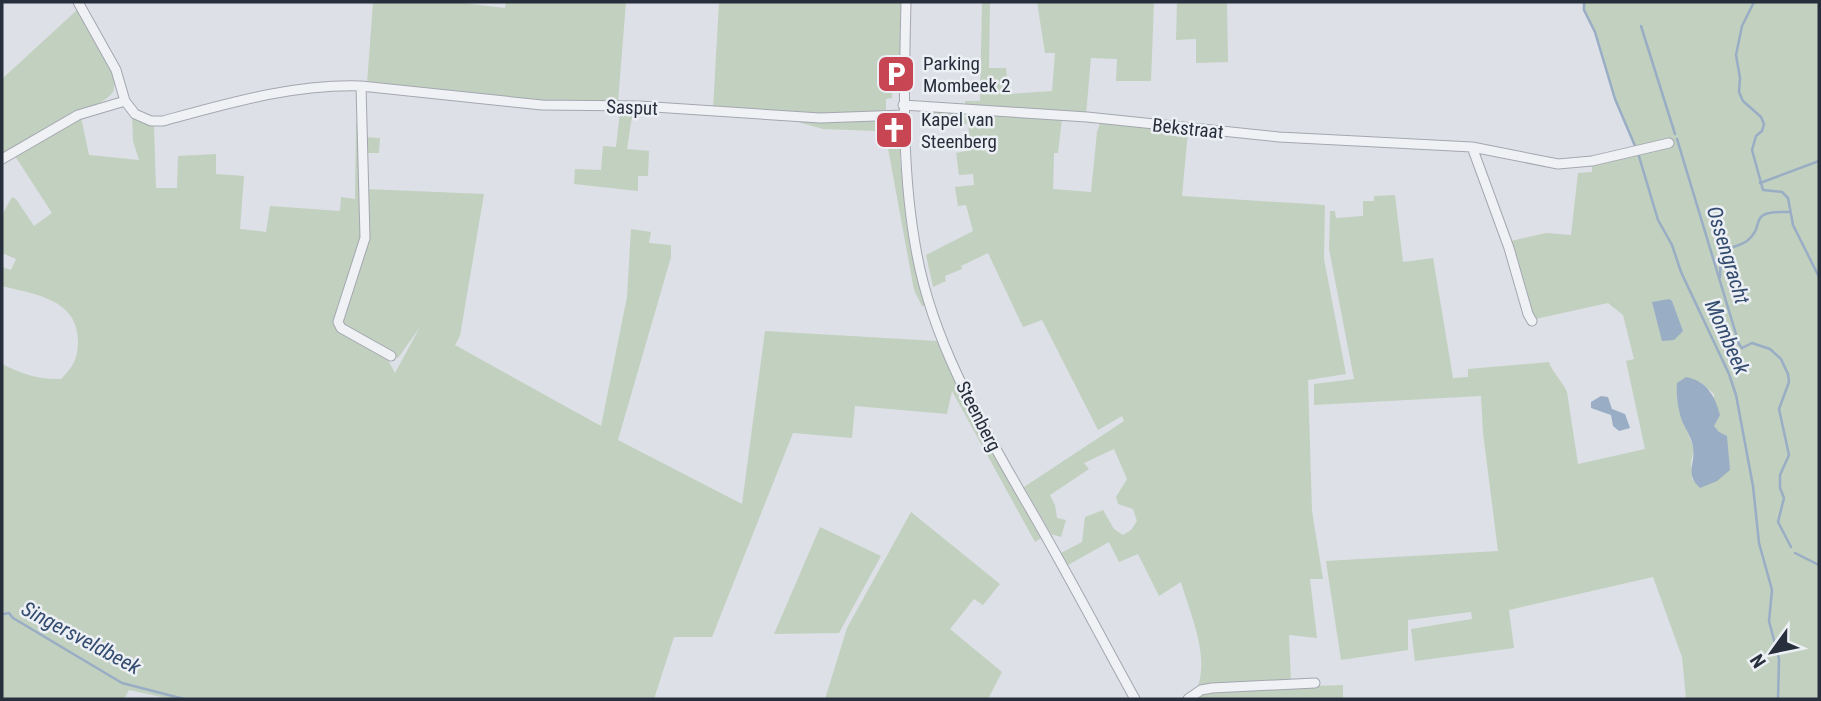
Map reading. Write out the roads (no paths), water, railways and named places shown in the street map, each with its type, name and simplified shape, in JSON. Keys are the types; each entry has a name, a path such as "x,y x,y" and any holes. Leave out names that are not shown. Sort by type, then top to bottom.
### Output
{"street":[{"path":"2,159 78,116 125,101 116,70 78,2"},
{"name":"Steenberg","path":"906,2 905,156 917,256 930,303 951,364 987,435 1135,699"},
{"name":"Sasput","path":"125,101 135,114 151,121 163,121 263,94 332,85 542,105 639,106 820,118 904,110"},
{"path":"361,86 365,238 338,322 341,328 391,356"},
{"name":"Bekstraat","path":"904,110 1087,117 1279,138 1472,146 1558,164 1592,161 1669,143"},
{"path":"1472,146 1532,321"},
{"path":"1188,699 1201,690 1212,688 1315,683"}],"water":[{"path":"1669,299 1683,331 1674,340 1662,341 1652,302"},
{"path":"1686,377 1709,390 1720,415 1714,426 1727,436 1730,470 1717,481 1700,488 1693,477 1694,453 1678,402 1677,383"},
{"path":"1601,396 1608,397 1612,409 1625,414 1630,428 1619,431 1613,426 1611,415 1591,408 1591,402"}],"waterway":[{"name":"Mombeek","path":"1584,2 1584,10 1595,32 1615,99 1638,153 1658,220 1672,245 1681,272 1729,374 1736,395 1753,486 1759,543 1772,590 1769,621 1779,659 1778,699"},
{"path":"1754,2 1742,26 1736,55 1740,78 1739,92 1743,101 1761,117 1764,124 1762,131 1756,136 1752,150 1763,190 1782,192 1788,198 1793,225 1819,277"},
{"name":"Ossengracht","path":"1641,26 1675,134"},
{"name":"Ossengracht","path":"1677,139 1739,344 1742,348 1752,343 1770,349 1781,359 1788,374 1789,382 1779,409 1789,455 1780,475 1780,488 1784,498 1778,522 1791,547"},
{"path":"1760,183 1819,161"},
{"path":"1720,277 1721,253 1747,241 1753,235 1761,216 1789,212"},
{"name":"Ossengracht","path":"1795,553 1819,565"},
{"name":"Singersveldbeek","path":"4,614 9,613 13,618 122,683 184,699"}],"place":[{"name":"Parking Mombeek 2","path":"896,74"},
{"name":"Kapel van Steenberg","path":"894,130"}]}
